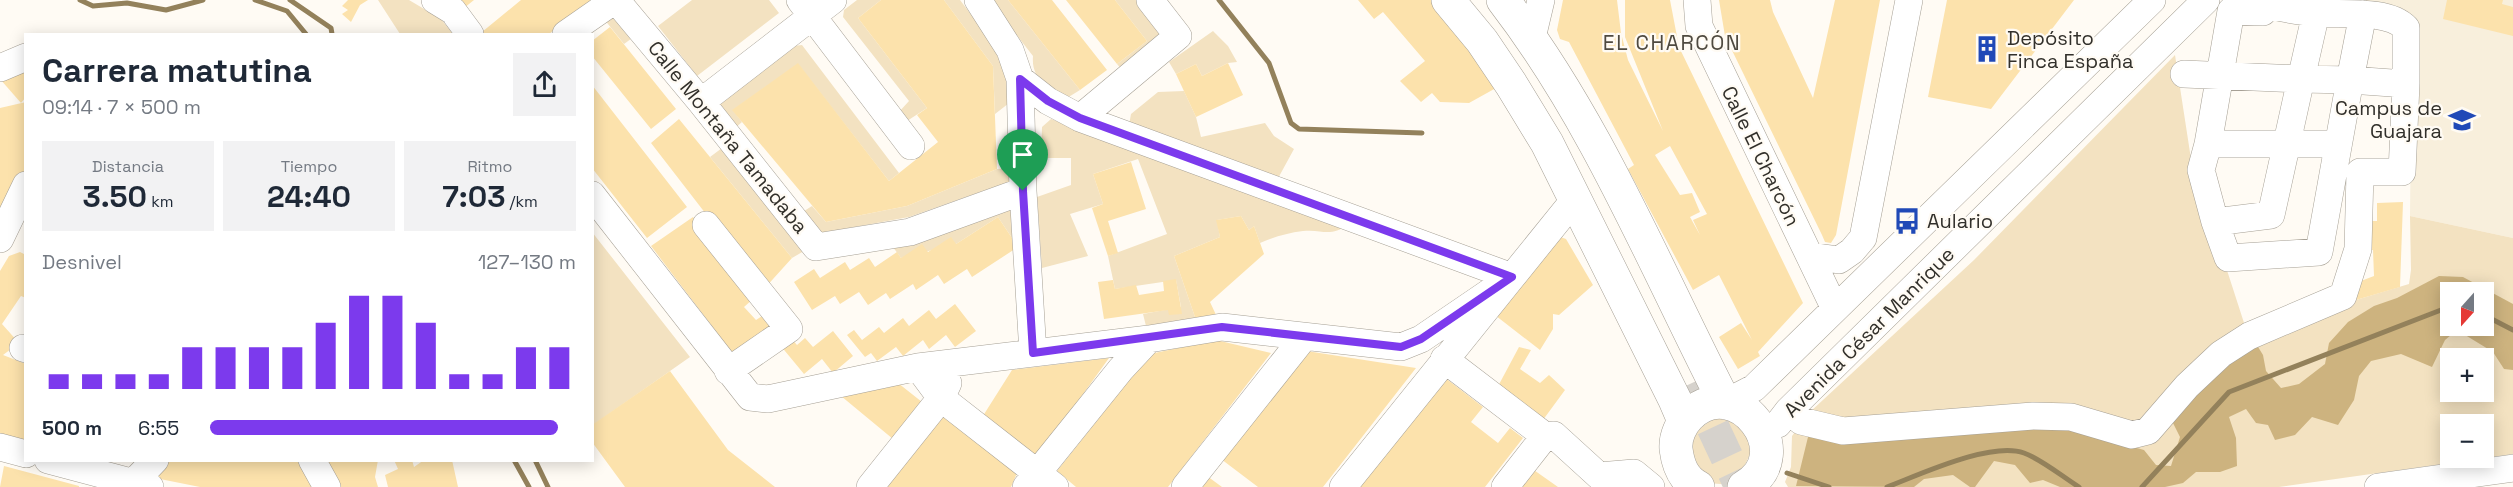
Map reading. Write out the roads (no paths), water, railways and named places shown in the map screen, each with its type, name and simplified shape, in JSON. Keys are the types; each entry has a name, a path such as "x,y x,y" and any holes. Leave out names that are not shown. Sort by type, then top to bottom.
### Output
{"main road":[{"path":"1448,0 1482,41 1547,143 1684,421"},
{"path":"1475,0 1524,65 1559,120 1692,383"},
{"path":"1503,0 1532,38 1588,128 1725,403"},
{"path":"1685,482 1678,464 1676,441 1684,421 1693,412 1711,404 1725,403 1740,407 1754,417 1766,439 1766,458 1756,483"}],"street":[{"path":"435,0 453,11 469,33"},
{"name":"Calle Montaña Tamadaba","path":"567,33 616,0 701,102 816,247 910,232 1023,191"},
{"path":"978,0 1010,50 1020,79 1023,191 1033,353"},
{"path":"1080,118 1178,36 1150,0"},
{"path":"1532,38 1541,0"},
{"name":"Calle El Charcón","path":"1696,0 1699,26 1835,309"},
{"path":"1810,256 1839,260 1852,251 1863,238 1909,0"},
{"name":"Avenida César Manrique","path":"1725,403 1754,388 2152,0"},
{"name":"Avenida César Manrique","path":"1766,439 1788,411 2206,0"},
{"path":"1788,411 1801,421 1843,431 2033,416 2071,417 2132,435 2148,431 2187,387 2221,354 2249,336 2343,296 2358,249 2360,172 2402,172 2406,28 2400,21 2363,14 2316,13 2239,0"},
{"path":"701,102 815,5 911,146"},
{"path":"2283,7 2281,13 2231,11 2208,144 2201,171 2228,258 2319,252 2363,14"},
{"path":"2262,256 2316,13"},
{"path":"0,68 24,58"},
{"path":"2184,74 2406,84"},
{"path":"1020,79 1048,101 1080,118 1512,277"},
{"path":"2008,142 2034,168"},
{"path":"2208,144 2338,144"},
{"path":"7,235 24,190"},
{"path":"594,198 750,397 768,399 918,367 1149,339 1222,327 1401,347 1421,339 1512,277"},
{"path":"1342,487 1575,200"},
{"path":"2215,222 2271,215"},
{"path":"706,225 789,329 728,371"},
{"path":"1863,238 1873,254 1883,262"},
{"path":"1185,487 1304,337"},
{"path":"918,367 941,398 1039,482 1121,369 1149,339"},
{"path":"1444,359 1545,436 1554,435 1599,476 1634,473 1651,487"},
{"path":"870,487 941,398 958,362"},
{"path":"1505,487 1545,436"},
{"path":"0,447 24,453"},
{"path":"55,462 137,486 154,462"},
{"path":"313,462 327,487"},
{"path":"2378,487 2513,468"}],"waterway":[{"path":"80,0 93,6 127,3 166,10 203,0"},
{"path":"255,0 287,11 305,33"},
{"path":"290,0 331,28 332,33"},
{"path":"1219,0 1269,63 1291,123 1299,129 1422,133"},
{"path":"2142,487 2229,392 2440,310"},
{"path":"2494,320 2513,330"},
{"path":"1887,487 1975,455 2010,451 2031,456 2079,487"},
{"path":"515,462 529,487"},
{"path":"536,462 548,487"},
{"path":"1787,473 1829,487"}],"tunnel":[{"path":"1692,383 1741,487"}],"place":[{"name":"Depósito Finca España","path":"1987,49"},
{"name":"Campus de Guajara","path":"2462,120"},
{"name":"Aulario","path":"1907,221"}],"district":[{"name":"EL CHARCÓN","path":"1672,42"}]}
